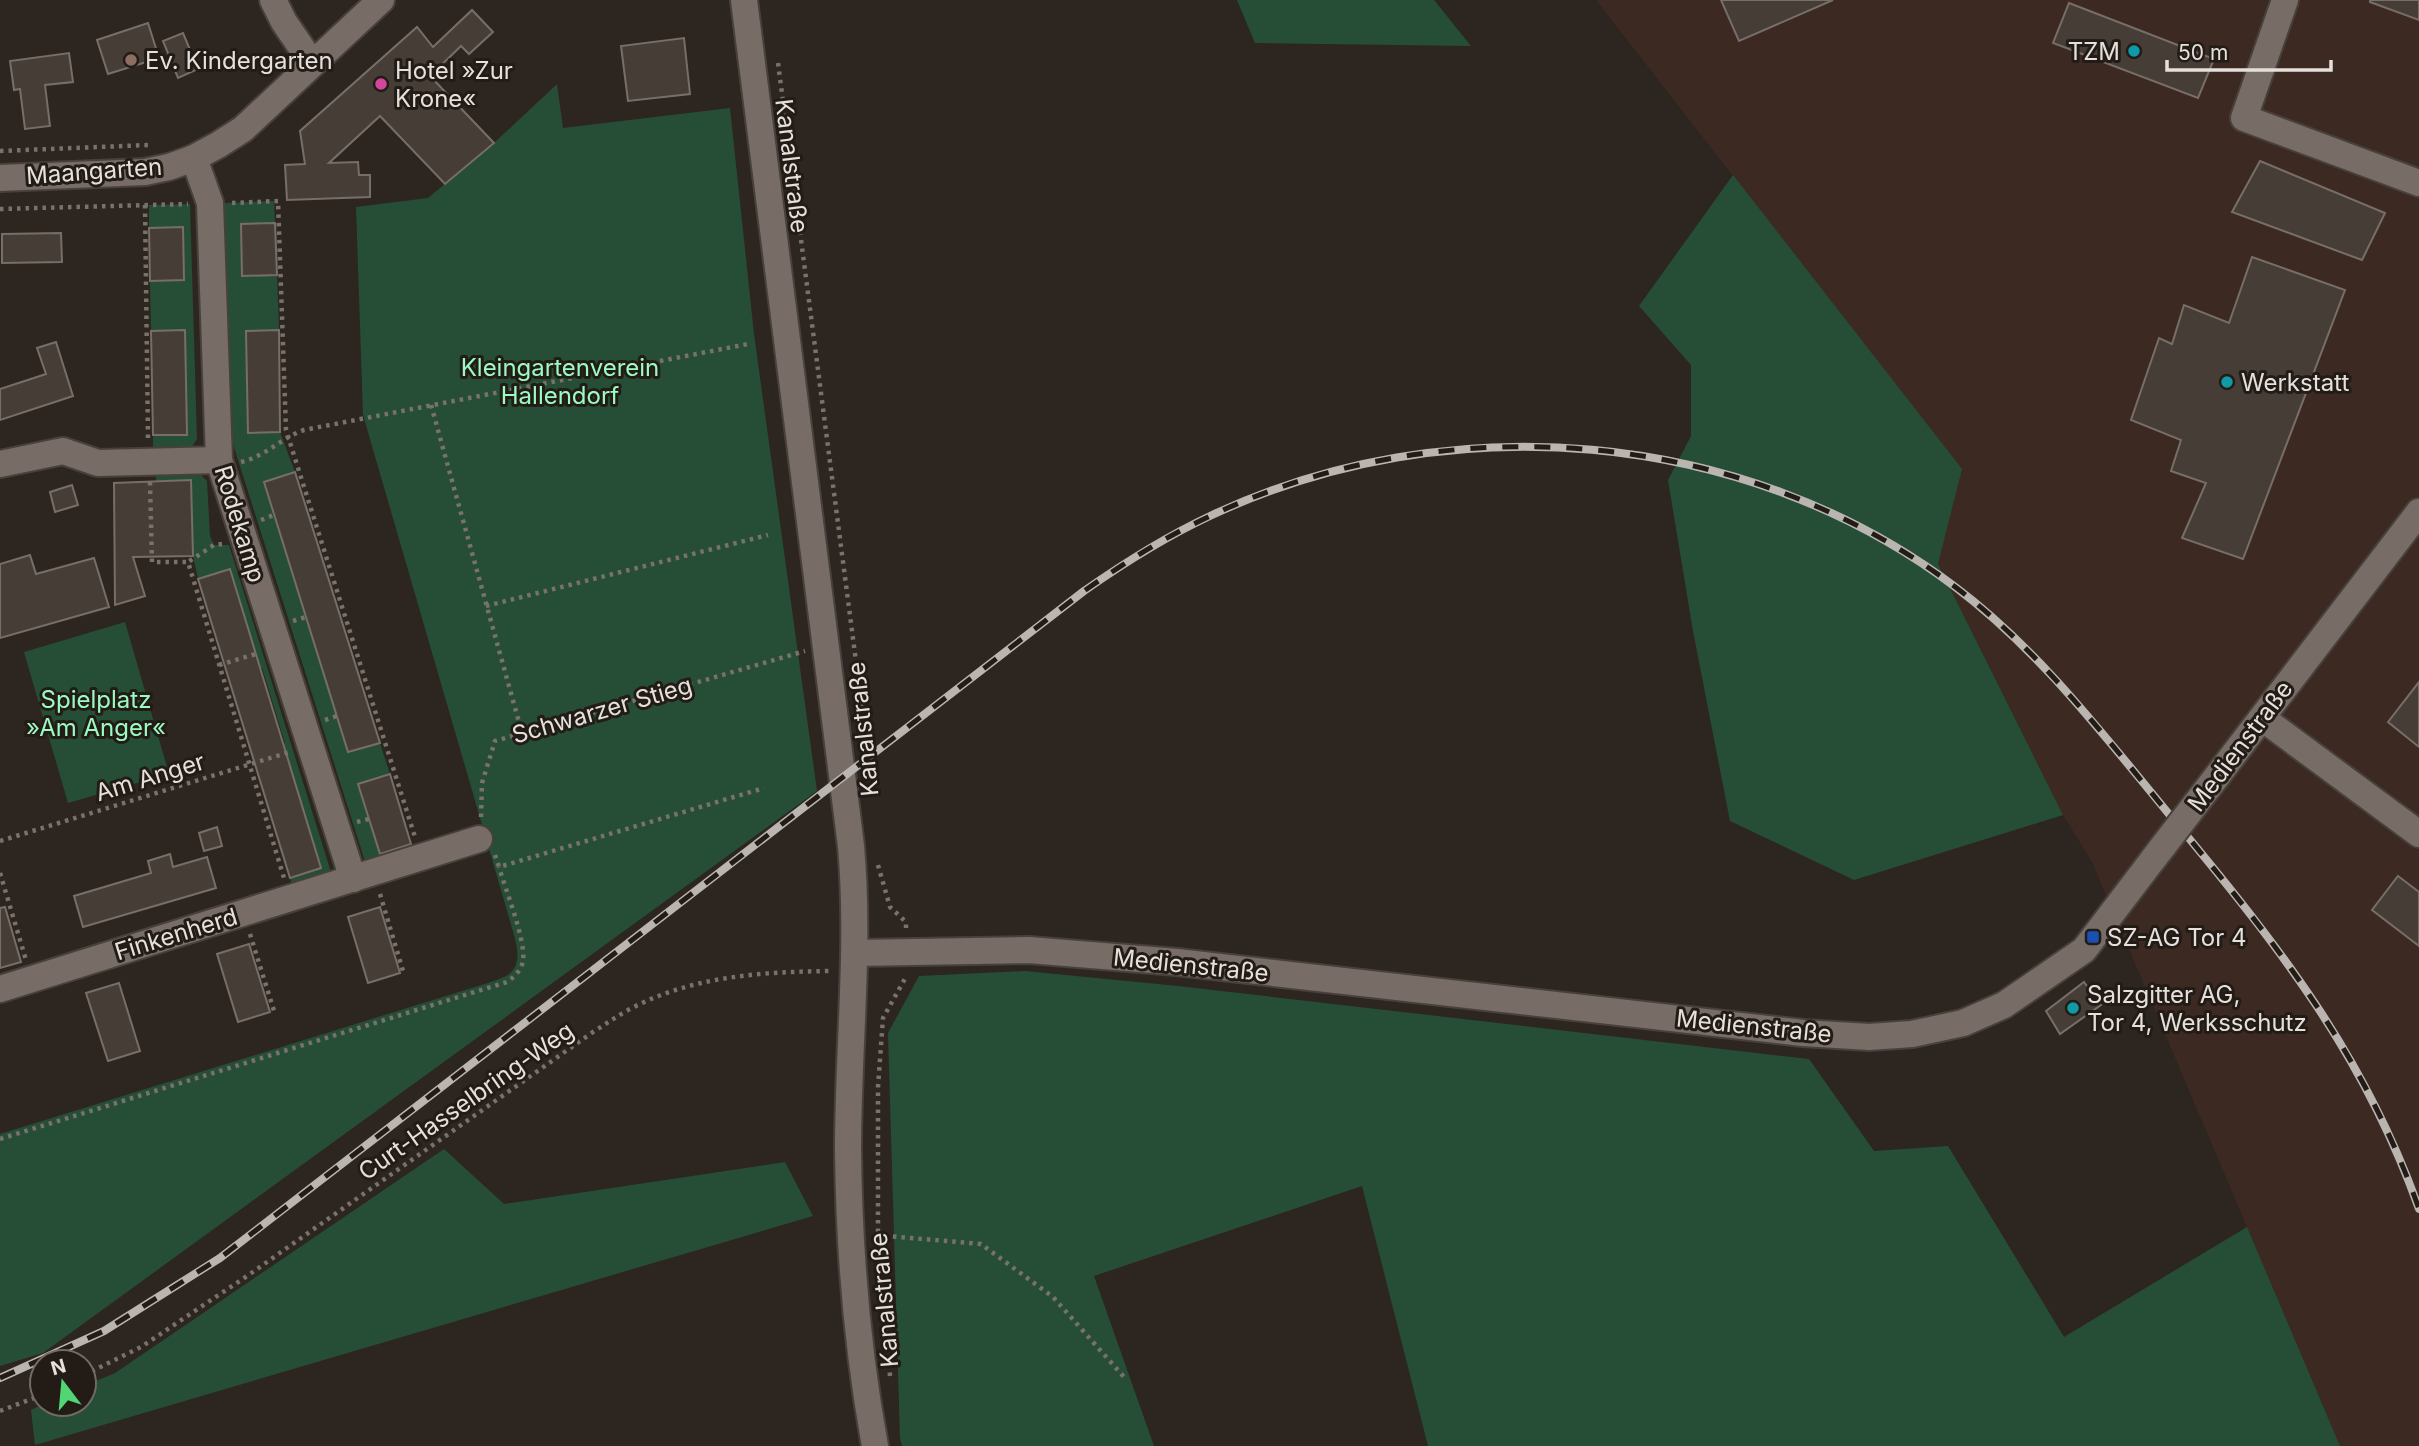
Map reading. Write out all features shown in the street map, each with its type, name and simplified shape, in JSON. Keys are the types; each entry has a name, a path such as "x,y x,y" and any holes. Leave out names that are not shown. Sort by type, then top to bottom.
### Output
{"street":[{"path":"274,0 284,22 312,63"},
{"name":"Maangarten","path":"0,178 145,172 194,158 243,129 381,0"},
{"name":"Kanalstraße","path":"744,0 855,890 848,1147 850,1236 862,1368 875,1446"},
{"path":"2285,0 2244,118 2419,183"},
{"name":"Rodekamp","path":"194,158 209,200 219,460 310,746 363,876"},
{"path":"0,464 63,451 98,463 219,460"},
{"name":"Medienstraße","path":"855,962 904,968 1029,950 1177,962 1803,1033 1869,1037 1912,1034 1963,1023 2004,1005 2084,950 2419,512"},
{"path":"2262,718 2419,834"},
{"path":"363,876 480,839"},
{"name":"Finkenherd","path":"0,989 363,876"}],"path":[{"name":"Kanalstraße","path":"777,54 853,639 866,760"},
{"path":"0,151 151,145"},
{"path":"0,209 190,204 209,200 278,201 288,435 421,858"},
{"path":"145,205 152,562 188,562 214,545 245,540"},
{"path":"219,460 237,463 248,460 270,450 288,435 331,424 748,344"},
{"path":"431,405 522,733"},
{"path":"486,606 768,535"},
{"path":"188,562 290,899"},
{"name":"Schwarzer Stieg","path":"480,839 482,783 495,741 853,639"},
{"path":"219,665 278,645"},
{"name":"Am Anger","path":"0,841 310,746"},
{"path":"499,867 764,788"},
{"path":"0,1139 507,982 517,975 523,961 521,941 491,843 480,839"},
{"path":"876,852 890,907 906,922 904,968"},
{"path":"0,873 32,979"},
{"path":"363,876 403,971"},
{"path":"243,914 275,1014"},
{"name":"Curt-Hasselbring-Weg","path":"98,1367 141,1347 250,1274 593,1032 631,1009 705,982 740,975 855,962"},
{"name":"Kanalstraße","path":"890,1380 878,1235 880,1038 883,1018 899,987 904,968"},
{"path":"850,1236 878,1235 981,1244 1052,1297 1124,1377"},
{"path":"0,1411 28,1400"}],"shaded area":[{"path":"1596,0 2419,0 2419,1446 2340,1446 2092,862 2063,815 1938,564 1961,469"}],"green space":[{"path":"1237,0 1434,0 1471,46 1255,43"},
{"name":"Kleingartenverein Hallendorf","path":"557,84 563,128 730,108 754,334 817,791 50,1348 28,1348 28,1358 0,1366 0,1134 488,983 502,978 514,969 517,949 514,934 363,415 356,207 428,198 494,143"},
{"path":"1733,175 1962,469 1938,564 2063,815 1854,880 1730,821 1693,631 1668,480 1691,436 1691,365 1639,306"},
{"path":"274,201 275,223 241,225 243,276 277,275 279,330 246,331 248,432 280,432 295,472 264,482 288,557 319,547 327,572 296,582 319,654 350,645 358,670 326,681 348,752 380,743 390,774 358,784 380,855 412,846 417,859 369,874 232,441 224,203"},
{"path":"190,204 197,439 189,451 153,452 153,435 187,434 185,331 151,331 150,281 184,280 183,228 149,228 149,205"},
{"path":"200,474 207,481 210,536 214,545 229,545 335,885 296,897 290,878 321,868 292,772 252,753 285,743 262,668 229,678 252,639 231,570 198,579 193,556 191,480 156,481 156,475"},
{"name":"Spielplatz »Am Anger«","path":"125,622 169,774 68,803 24,652"},
{"path":"1025,971 1178,986 1809,1059 1874,1151 1948,1146 2064,1337 2247,1227 2340,1446 1428,1446 1362,1186 1094,1276 1154,1446 902,1446 888,1033 919,976"},
{"path":"444,1149 504,1204 785,1162 813,1216 35,1445 32,1418 98,1418 98,1380 115,1373"}],"building":[{"path":"1721,0 1833,0 1739,41"},
{"path":"2419,0 2419,20 2370,2"},
{"name":"TZM","path":"2069,3 2214,59 2198,98 2053,43"},
{"path":"472,10 493,32 469,54 461,46 430,76 494,143 445,184 380,116 329,163 358,162 359,175 370,175 370,197 287,200 285,165 305,164 300,131 417,27 433,47"},
{"path":"148,23 159,58 108,74 97,40"},
{"path":"183,33 198,69 178,78 163,41"},
{"path":"684,38 690,94 628,101 621,46"},
{"path":"69,53 73,82 45,85 50,126 25,129 20,89 14,90 10,61"},
{"path":"2260,161 2385,213 2362,260 2232,212"},
{"path":"275,223 277,275 242,276 241,224"},
{"path":"183,227 184,280 150,281 149,228"},
{"path":"61,233 62,262 2,263 2,234"},
{"name":"Werkstatt","path":"2252,257 2345,290 2243,559 2182,538 2206,483 2171,471 2181,440 2131,420 2159,338 2172,344 2184,305 2229,323"},
{"path":"185,330 187,435 153,435 151,331"},
{"path":"279,330 280,432 248,433 246,331"},
{"path":"56,342 73,396 0,420 0,389 46,374 37,348"},
{"path":"295,472 380,743 348,752 264,482"},
{"path":"191,480 193,556 133,557 145,596 115,605 114,483"},
{"path":"72,485 78,505 55,512 50,492"},
{"path":"30,555 36,574 94,558 109,607 0,638 0,564"},
{"path":"230,569 321,868 290,878 198,579"},
{"path":"2419,682 2419,747 2388,722"},
{"path":"390,774 411,844 380,854 358,784"},
{"path":"217,827 222,846 204,851 199,833"},
{"path":"170,854 173,867 207,857 216,888 83,927 74,896 151,873 148,861"},
{"path":"2398,876 2419,892 2419,946 2372,910"},
{"path":"5,907 21,962 0,968 0,908"},
{"path":"380,907 400,973 368,983 348,917"},
{"path":"249,944 270,1012 238,1022 217,954"},
{"name":"Salzgitter AG, Tor 4, Werksschutz","path":"2084,982 2101,1005 2060,1034 2046,1011"},
{"path":"119,983 140,1051 108,1061 86,993"}],"railway":[{"path":"0,1378 104,1331 220,1258 1084,591 1130,561 1210,516 1301,480 1397,457 1494,447 1592,450 1689,465 1782,493 1871,533 1954,586 1986,612 2045,668 2100,730 2285,960 2346,1053 2373,1102 2419,1209"}],"place":[{"name":"TZM","path":"2134,51"},
{"name":"Ev. Kindergarten","path":"131,60"},
{"name":"Hotel »Zur Krone«","path":"381,84"},
{"name":"Werkstatt","path":"2227,382"},
{"name":"SZ-AG Tor 4","path":"2093,937"},
{"name":"Salzgitter AG, Tor 4, Werksschutz","path":"2073,1008"}]}
